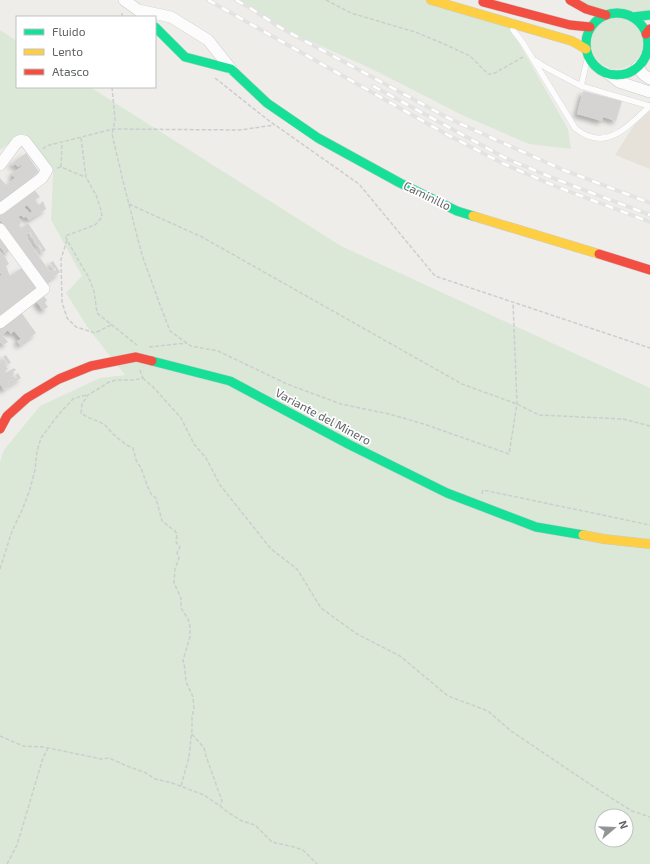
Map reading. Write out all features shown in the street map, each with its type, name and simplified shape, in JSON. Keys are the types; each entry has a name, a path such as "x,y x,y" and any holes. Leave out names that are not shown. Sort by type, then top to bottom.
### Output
{"main road":[{"path":"431,0 572,41 587,53 597,68 602,72 609,74 624,74 631,72 638,67 649,48 648,31 643,28 633,17 626,14 612,13 606,15 594,22 590,28 587,34 586,42 587,53"},
{"path":"475,0 570,25 590,28"},
{"path":"570,0 586,9 606,15"},
{"path":"633,17 650,15"},
{"name":"Caminillo","path":"156,28 185,57 231,69 267,103 318,138 457,211 650,270"},
{"path":"638,67 650,67"},
{"name":"Variante del Minero","path":"0,429 7,416 28,398 59,379 91,366 136,357 230,381 433,487 536,527 604,539 650,544"}],"street":[{"name":"Caminillo","path":"124,0 141,13 171,16 208,40 231,69"},
{"path":"638,67 644,75 650,78"},
{"path":"609,74 620,82 650,92"},
{"path":"0,165 17,142 25,140 36,155 44,174 0,209"},
{"path":"0,229 44,289 0,323"}],"lane":[{"path":"507,22 520,38 575,128 589,137 605,139 619,133 650,106"},
{"path":"581,86 587,53"},
{"path":"532,58 544,67 581,86 650,106"}],"path":[{"path":"326,0 351,13 415,32 442,43 470,56 488,74 493,74 523,56"},
{"path":"215,78 274,125 359,184 435,276 650,348"},
{"path":"112,88 115,120 112,134 142,255 170,331 191,346 218,351 287,384 341,404 389,414 424,424 510,454 517,404 513,302"},
{"path":"36,155 46,146 113,129 240,130 274,125 296,124"},
{"path":"81,138 86,177 96,195 102,210 102,217 95,225 65,236 88,276 94,291 97,313 141,349"},
{"path":"61,167 62,142"},
{"path":"44,174 61,167 86,177"},
{"path":"129,204 202,237 462,384 517,404 539,415 623,419 650,426"},
{"path":"67,240 61,259 62,302 66,318 76,327 95,333 112,324"},
{"path":"148,347 187,343"},
{"path":"136,357 143,378 181,418 194,444 206,458 220,485 271,549 297,569 321,608 357,634 400,656 448,696 488,711 511,731 597,789 632,811 650,817"},
{"path":"0,569 12,531 30,490 35,470 37,451 41,438 58,415 74,399 88,395 109,382 143,378"},
{"path":"88,395 82,404 81,413 106,426 111,433 126,445 133,448 136,460 143,472 151,494 156,498 162,521 177,534 176,542 180,547 177,553 179,558 175,569 174,582 181,598 181,608 188,619 190,626 190,637 183,660 186,682 193,697 194,709 189,757 180,786"},
{"path":"480,505 483,490 650,525"},
{"path":"192,734 204,748 222,802 220,806"},
{"path":"0,736 23,746 48,748 101,759 109,758 146,773 155,779 172,783 204,795 242,821 255,825 272,842 302,850 317,864"},
{"path":"7,864 17,845 43,758 48,748"}],"shaded area":[{"path":"650,100 650,169 615,155"}],"green space":[{"path":"236,0 425,0 507,22 568,129 571,149 529,144 464,116 372,69 281,28"},
{"path":"570,0 650,0 650,15 612,13"},
{"path":"612,17 622,17 631,21 639,29 643,38 643,48 639,57 631,65 622,69 612,69 603,65 595,57 591,48 591,38 595,29 603,21"},
{"path":"0,30 16,40 16,88 92,88 341,246 650,388 650,864 0,864 0,462 4,450 40,406 100,378 125,375 88,328 66,293 82,276 51,220 53,173 24,133 0,150"}],"building":[{"path":"583,91 622,101 616,121 603,117 602,121 577,114"},
{"path":"26,153 39,172 0,203 0,178 6,185 15,178 12,174 22,166 21,165 18,167 15,164 13,166 11,164"},
{"path":"33,188 40,197 35,200 39,205 43,201 46,209 29,220 26,216 24,218 21,215 18,217 22,222 19,225 21,228 28,223 46,250 42,253 40,250 42,249 39,245 37,246 33,237 32,238 30,236 32,235 30,232 26,235 28,238 27,239 50,272 52,270 56,270 50,263 53,261 60,272 45,283 0,220 0,214","holes":["27,205 32,211 30,213 24,207"]},
{"path":"0,237 10,250 6,254 0,246"},
{"path":"0,251 9,264 6,266 10,276 23,267 38,288 0,317 0,276 2,275 0,273"},
{"path":"43,295 47,300 45,303 48,307 43,310 36,301"},
{"path":"21,312 36,333 20,345 17,341 21,339 14,331 11,334 8,330 2,335 8,342 3,345 1,342 0,343 0,328"},
{"path":"6,355 11,363 8,364 3,357"},
{"path":"2,361 8,369 5,371 6,373 14,368 16,370 6,382 9,386 4,390 0,384 0,363"},
{"path":"18,373 21,378 10,385 8,382 17,378 15,375"}],"railway":[{"path":"208,0 446,134 504,164 555,186 650,222"},
{"path":"236,0 281,28 452,120 561,169 650,203"},
{"path":"373,86 507,159 650,215"}],"traffic: fast":[{"path":"617,13 629,15 639,22 646,32 648,44 646,56 639,66 629,73 617,75 605,73 595,66 588,56 586,44 588,32 595,22 605,15 617,13"},
{"path":"633,17 650,15"},
{"path":"156,28 185,57 231,69 267,103 318,138 400,183 457,211 473,216"},
{"path":"152,361 230,381 350,445 447,493 536,527 583,535"}],"traffic: slow":[{"path":"431,0 572,41 586,49"},
{"path":"473,216 599,254"},
{"path":"583,535 650,544"}],"traffic: jam":[{"path":"570,0 586,9 606,15"},
{"path":"483,2 570,25 590,27"},
{"path":"646,34 650,29"},
{"path":"599,254 650,270"},
{"path":"0,429 7,416 27,398 59,379 91,366 136,357 152,361"}]}
